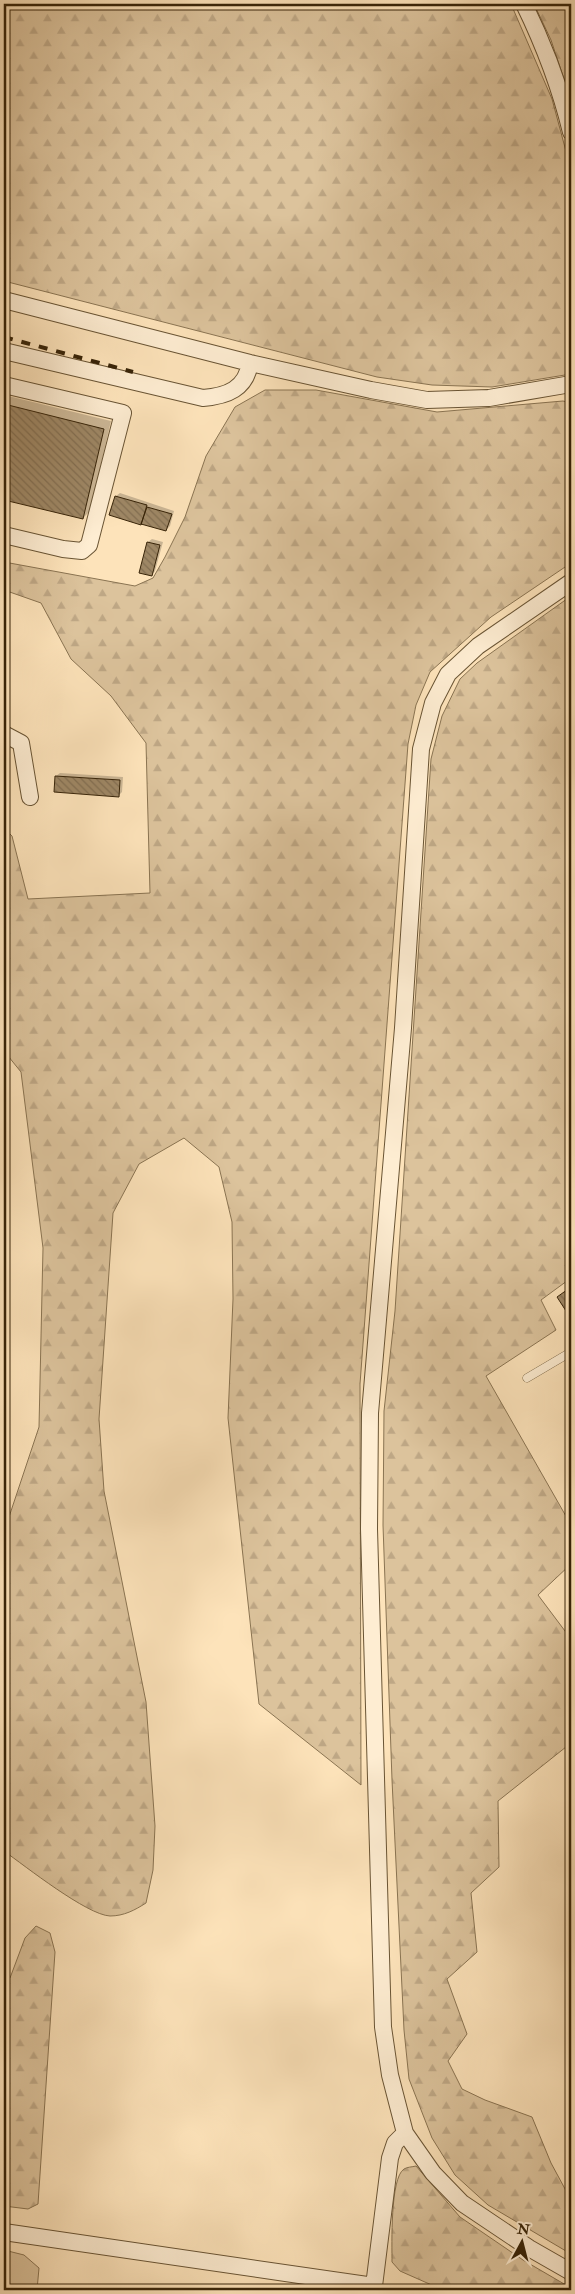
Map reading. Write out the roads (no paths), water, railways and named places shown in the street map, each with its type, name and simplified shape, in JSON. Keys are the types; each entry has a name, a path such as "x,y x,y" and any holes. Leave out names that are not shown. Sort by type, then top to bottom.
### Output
{"street":[{"path":"524,4 544,44 564,101 571,132"},
{"path":"4,300 250,363 371,390 428,400 489,398 571,384"},
{"path":"4,351 203,398 216,397 235,390 248,376 250,363"},
{"path":"4,385 123,413 89,545 82,550 64,549 4,535"},
{"path":"571,582 478,646 448,674 433,702 421,749 403,1028 377,1314 370,1432 369,1529 383,2027 390,2075 405,2134 433,2173 462,2203 529,2248 571,2272"},
{"path":"4,734 21,743 30,797"},
{"path":"4,2232 373,2288 390,2158 395,2144 405,2134"}],"lane":[{"path":"527,1378 571,1352"}],"railway":[{"path":"4,337 133,372"}]}
